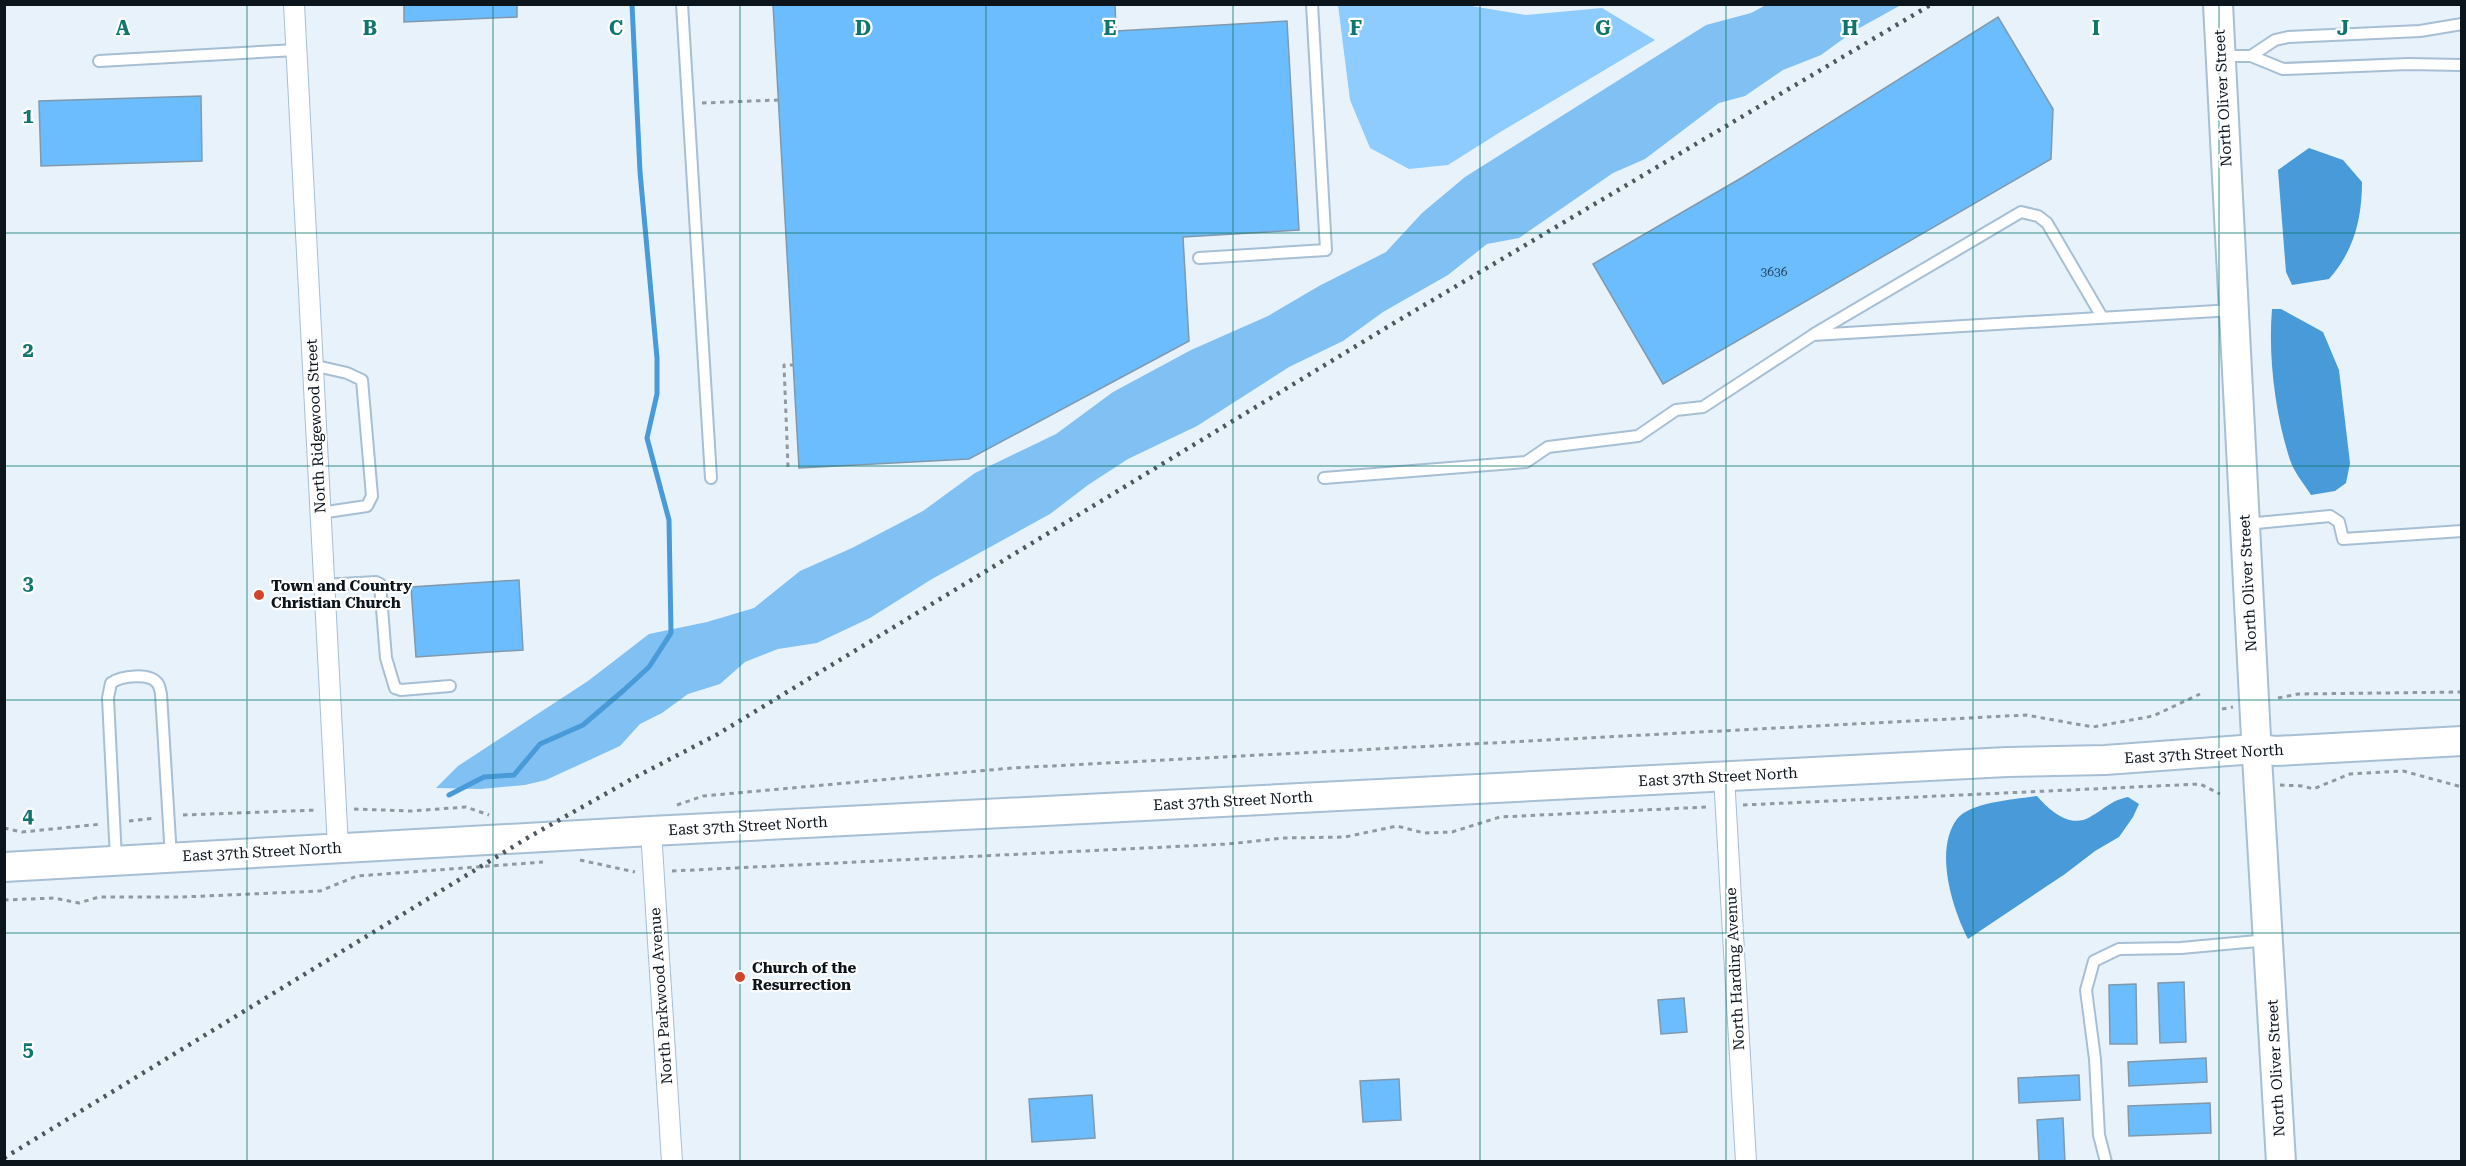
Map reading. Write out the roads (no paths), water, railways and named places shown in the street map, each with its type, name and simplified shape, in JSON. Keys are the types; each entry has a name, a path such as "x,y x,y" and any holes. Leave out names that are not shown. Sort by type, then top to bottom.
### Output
{"main road":[{"name":"North Oliver Street","path":"2218,4 2256,749 2281,1161"},
{"name":"East 37th Street North","path":"4,867 338,847 2007,762 2105,760 2256,749 2276,751 2462,741"}],"street":[{"name":"North Ridgewood Street","path":"294,4 338,847"},
{"name":"North Harding Avenue","path":"1724,776 1746,1161"},
{"name":"North Parkwood Avenue","path":"651,831 672,1161"}],"lane":[{"path":"682,4 711,478"},
{"path":"1199,258 1326,250 1312,4"},
{"path":"2251,56 2275,40 2288,37 2420,31 2462,24"},
{"path":"99,61 296,50"},
{"path":"2221,56 2251,56 2283,69 2408,63 2462,65"},
{"path":"1324,478 1526,462 1548,447 1638,436 1676,410 1703,407 1813,335 2021,213 2038,216 2047,223 2102,317"},
{"path":"1813,335 2234,310"},
{"path":"312,365 347,373 362,380 372,496 368,506 320,513"},
{"path":"2245,524 2330,516 2339,522 2343,539 2462,531"},
{"path":"324,585 376,582 380,584 387,658 395,688 401,690 450,686"},
{"path":"116,860 108,698 111,683 117,679 145,677 159,684 163,708 171,857"},
{"path":"2106,1161 2099,1135 2095,1059 2086,990 2094,961 2120,949 2181,948 2268,940"}],"waterway":[{"path":"449,795 484,777 514,775 540,744 583,725 649,667 671,633 669,520 647,438 657,394 657,358 640,172 632,4"}],"railway":[{"path":"4,1158 529,837 718,734 1394,323 1932,4"}],"place":[{"name":"Town and Country Christian Church","path":"259,595"},
{"name":"Church of the Resurrection","path":"740,977"}]}
